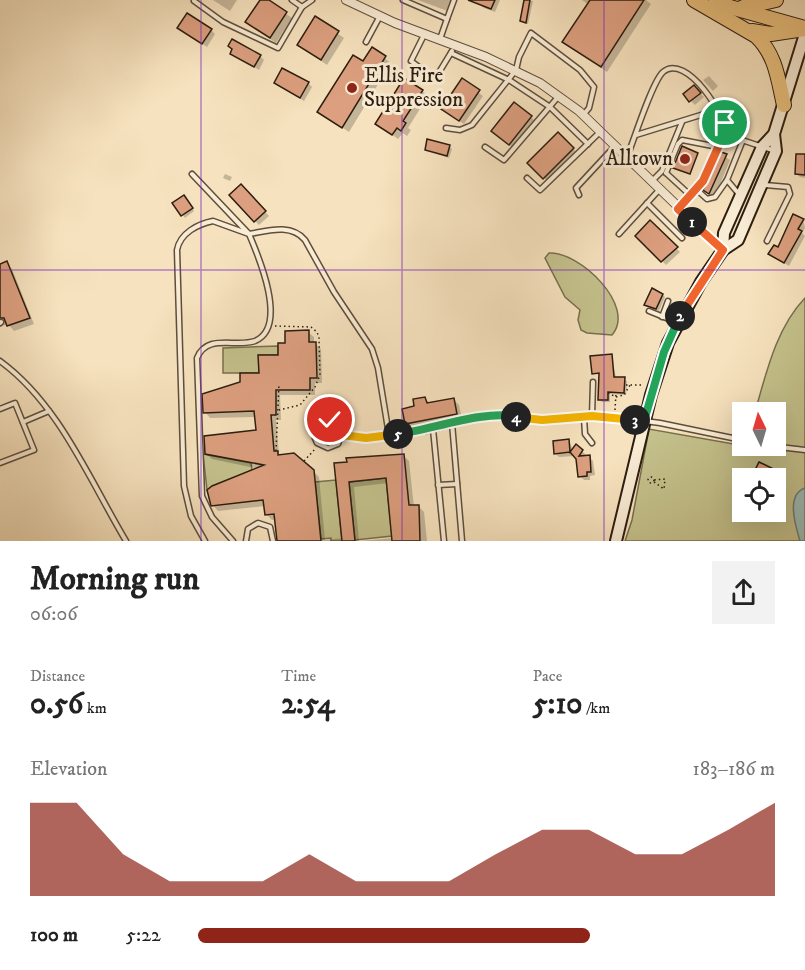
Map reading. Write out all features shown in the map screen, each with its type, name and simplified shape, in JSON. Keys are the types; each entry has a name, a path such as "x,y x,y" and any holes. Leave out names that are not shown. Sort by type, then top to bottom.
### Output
{"highway":[{"path":"694,0 747,30 760,40 772,56 784,105"},
{"path":"716,0 730,7 805,28"},
{"path":"730,7 756,6 776,0"},
{"path":"747,30 771,34 805,28"}],"main road":[{"path":"723,250 724,233 762,147 774,134 805,34"},
{"path":"616,541 655,380 677,322 723,250 738,240 776,152 774,134"},
{"path":"749,179 763,185"}],"street":[{"path":"352,1 381,16 440,39 453,49 516,70 559,96 583,115 723,250"}],"lane":[{"path":"292,0 302,7"},
{"path":"194,1 223,22 278,48 302,7 312,0"},
{"path":"403,0 447,19"},
{"path":"440,39 454,0"},
{"path":"366,42 381,16"},
{"path":"424,33 411,61 435,79 453,49 509,80 550,107 588,144"},
{"path":"446,128 460,130 472,125 516,70 519,57 531,33 580,69 594,87 589,108 583,115"},
{"path":"627,157 659,77 670,69 680,68 688,72 724,121 724,134 697,190 678,209"},
{"path":"485,147 504,160 559,96"},
{"path":"636,135 717,110"},
{"path":"664,172 682,121"},
{"path":"527,178 540,190 600,131"},
{"path":"724,134 776,152"},
{"path":"651,182 664,172 677,145 682,140 718,147"},
{"path":"697,190 710,199 715,197 727,180 743,140"},
{"path":"579,195 576,188 616,146"},
{"path":"664,172 690,195"},
{"path":"192,174 249,234 266,273 269,324 263,336 255,341 206,346 197,360 202,496 209,513 233,541"},
{"path":"727,180 741,197"},
{"path":"763,185 788,187 790,195 767,241"},
{"path":"619,234 659,189"},
{"path":"647,203 682,238"},
{"path":"205,541 191,516 184,486 178,246 185,234 210,222 218,222 249,234 289,230 298,233 305,240 334,292 374,355 389,435"},
{"path":"662,317 668,301"},
{"path":"649,311 677,322"},
{"path":"0,361 20,376 49,411 126,541"},
{"path":"592,416 593,382"},
{"path":"0,409 15,403 34,450 0,463"},
{"path":"22,422 49,411"},
{"path":"342,435 366,438 510,415 542,420 592,416 615,417 732,438"},
{"path":"584,418 585,434 592,443"},
{"path":"321,422 334,422 340,428 342,435 333,447 319,445 314,432 321,422"},
{"path":"452,423 462,541"},
{"path":"433,429 444,541"},
{"path":"786,448 805,450"},
{"path":"438,485 457,484"},
{"path":"246,541 249,528 261,523 270,527 273,541"}],"path":[{"path":"269,324 308,326 316,330 319,336 320,375 315,387 300,405 279,410"},
{"path":"276,451 279,384"},
{"path":"608,393 616,397 626,394 628,385 644,385"},
{"path":"615,417 616,393"},
{"path":"304,461 319,445"}],"shaded area":[{"path":"549,253 575,261 601,282 617,310 618,323 612,335 587,333 581,330 578,320 580,310 565,297 545,258"},
{"path":"805,298 805,541 625,541 632,520 649,429 732,444 732,456 786,456 786,402 758,402 773,352 786,323"},
{"path":"278,346 278,355 259,355 259,373 223,373 223,348"},
{"path":"203,454 251,463 252,470 207,490"},
{"path":"386,478 392,536 355,540 349,482"},
{"path":"336,480 342,541 331,541 331,538 321,539 315,482"}],"water":[{"path":"805,488 805,541 800,541 794,504 795,497"}],"building":[{"path":"260,0 269,0 287,12 270,38 245,22"},
{"path":"468,0 495,0 491,9"},
{"path":"524,0 530,0 526,23 520,21"},
{"path":"590,0 644,0 601,67 562,42"},
{"path":"187,13 212,29 202,44 177,28"},
{"path":"315,16 339,31 321,60 297,45"},
{"path":"232,39 261,55 254,67 230,54 232,49 228,46"},
{"path":"372,47 386,56 342,128 317,112 353,55 363,61"},
{"path":"282,68 309,82 300,98 274,83"},
{"path":"404,78 423,90 403,121 406,123 401,131 397,128 392,135 375,124"},
{"path":"462,78 480,90 459,121 441,109"},
{"path":"694,85 701,93 689,102 683,94"},
{"path":"514,102 532,116 509,145 491,131"},
{"path":"558,132 574,148 543,179 527,163"},
{"path":"427,139 450,145 447,156 425,150"},
{"name":"Alltown","path":"682,146 698,153 690,174 673,168"},
{"path":"721,152 727,154 709,194 703,190"},
{"path":"796,154 805,154 805,175 795,174"},
{"path":"241,184 266,211 254,222 229,195"},
{"path":"184,195 193,208 181,216 172,203"},
{"path":"793,214 804,219 798,229 802,231 784,263 768,254 774,245 778,247"},
{"path":"650,220 678,247 661,262 635,236"},
{"path":"7,261 30,318 7,326 4,318 0,318 0,264"},
{"path":"652,288 663,294 656,309 644,305"},
{"path":"309,330 309,342 316,342 317,378 310,378 310,390 276,390 276,415 271,415 274,451 278,451 278,455 294,453 314,470 321,541 277,541 274,514 265,515 263,500 211,506 207,490 212,486 264,465 205,454 204,436 256,430 254,411 203,413 202,394 240,382 240,373 259,373 258,355 278,355 278,343 285,343 285,331"},
{"path":"612,354 614,377 625,377 624,393 608,392 608,400 598,400 599,373 592,374 590,356"},
{"path":"425,397 427,403 454,398 457,414 405,424 402,409 414,406 413,399"},
{"path":"569,439 570,452 554,454 553,441"},
{"path":"576,444 583,450 579,456 590,455 591,472 587,472 587,476 578,477 576,459 570,452"},
{"path":"404,454 409,505 419,505 420,541 392,541 386,478 349,482 355,541 342,541 334,463 347,462 346,458"},
{"path":"759,462 772,468 756,468"}],"place":[{"name":"Ellis Fire Suppression","path":"352,88"},
{"name":"Alltown","path":"685,159"}],"route":[{"path":"330,420 337,424 342,435 366,438 426,431 472,419 510,415 523,419 555,421 592,416 644,421 664,352 676,325 693,294 723,250 678,209 703,181 724,134 725,123"}]}
